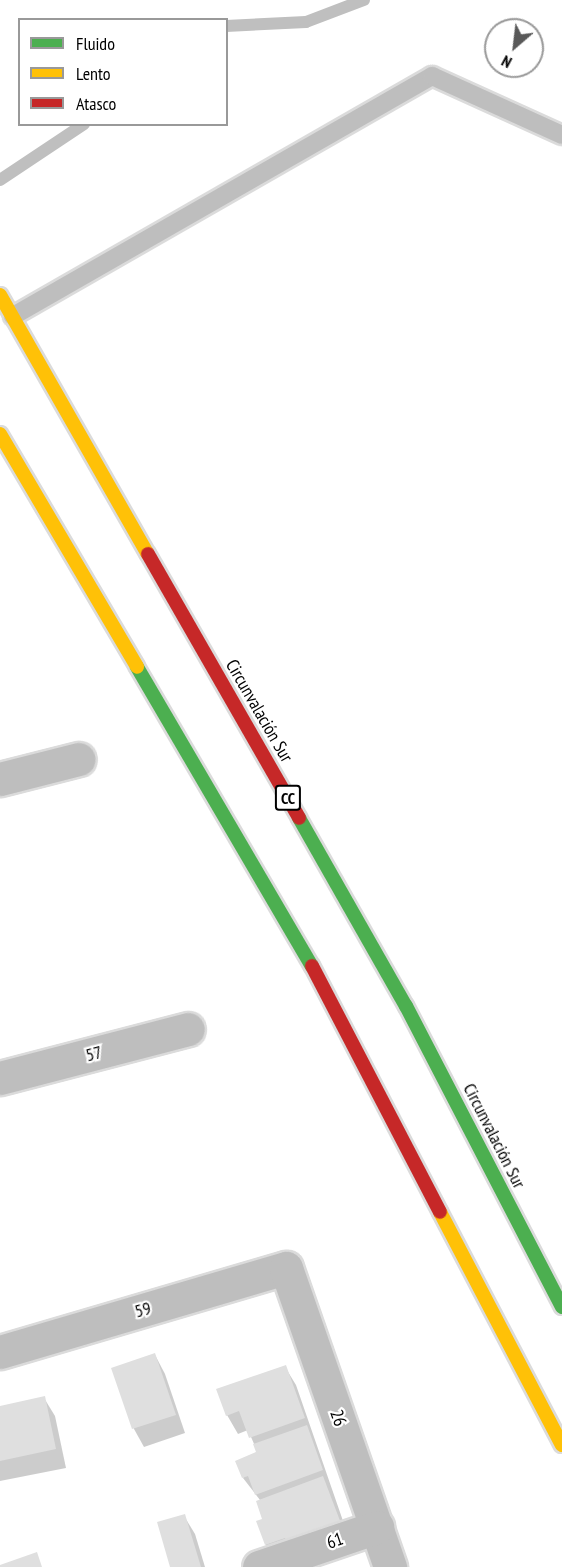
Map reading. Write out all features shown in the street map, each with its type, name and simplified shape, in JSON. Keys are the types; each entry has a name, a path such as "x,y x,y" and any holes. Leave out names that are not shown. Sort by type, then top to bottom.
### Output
{"highway":[{"name":"Circunvalación Sur","path":"0,295 406,1006 562,1307"},
{"path":"0,434 298,939 562,1445"}],"street":[{"path":"0,779 79,759"},
{"name":"57","path":"0,1078 188,1029"},
{"name":"59","path":"0,1352 286,1268"},
{"name":"26","path":"286,1268 390,1567"},
{"name":"61","path":"260,1567 377,1527"}],"lane":[{"path":"13,316 432,76 562,135"}],"building":[{"path":"155,1353 176,1415 132,1429 111,1368"},
{"path":"286,1365 305,1418 249,1438 239,1411 226,1416 216,1389"},
{"path":"45,1396 56,1449 0,1461 0,1406"},
{"path":"307,1425 323,1470 255,1495 248,1476 242,1478 235,1461 256,1452 253,1444"},
{"path":"323,1476 342,1526 288,1545 285,1538 265,1545 256,1521 262,1519 256,1501"},
{"path":"185,1514 201,1567 170,1567 157,1522"},
{"path":"37,1552 42,1567 0,1567 0,1565"}],"waterway":[{"path":"228,26 306,22 364,0"},
{"path":"0,180 81,126"}],"traffic: fast":[{"path":"137,667 312,966"},
{"path":"299,818 406,1006 562,1307"}],"traffic: slow":[{"path":"0,295 148,554"},
{"path":"0,434 137,667"},
{"path":"440,1212 562,1445"}],"traffic: jam":[{"path":"148,554 299,818"},
{"path":"312,966 440,1212"}]}
